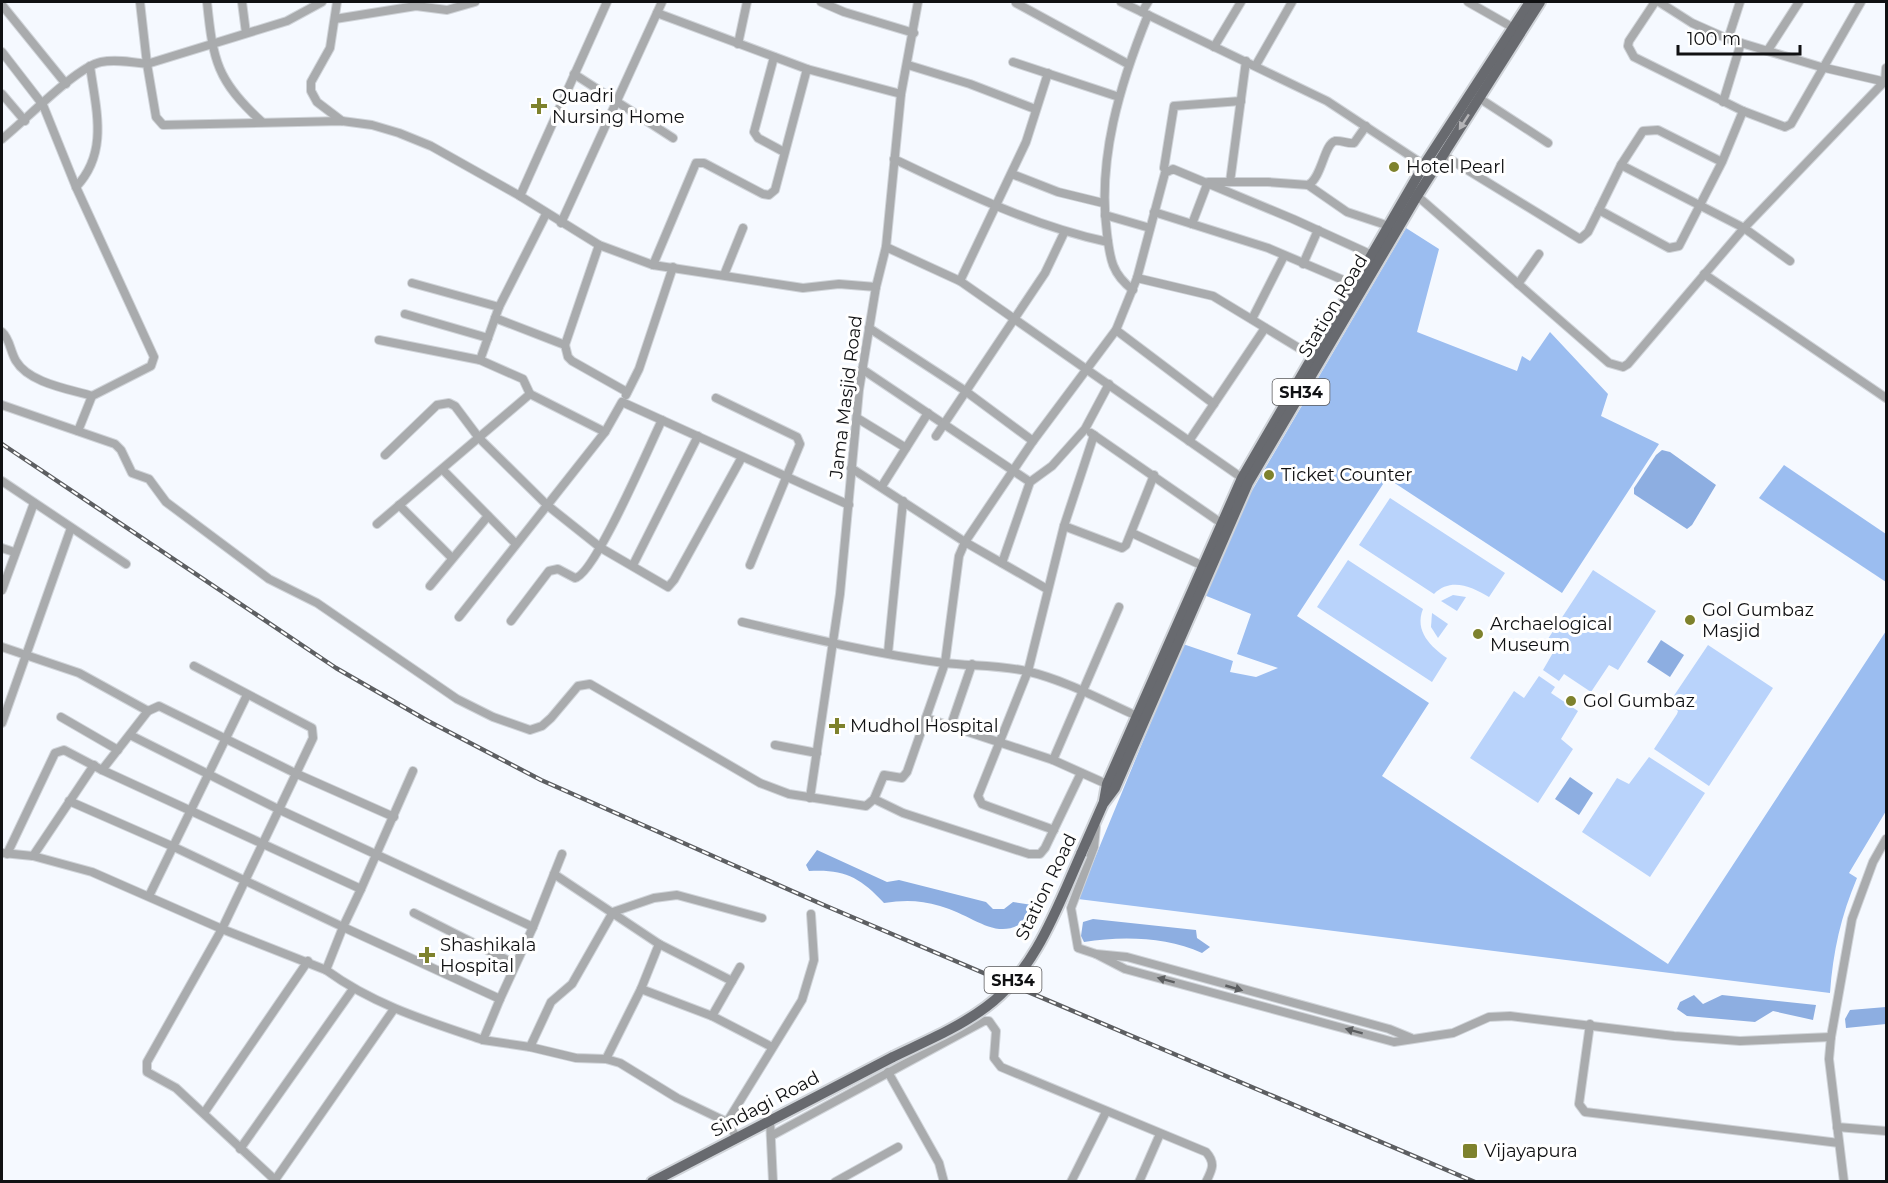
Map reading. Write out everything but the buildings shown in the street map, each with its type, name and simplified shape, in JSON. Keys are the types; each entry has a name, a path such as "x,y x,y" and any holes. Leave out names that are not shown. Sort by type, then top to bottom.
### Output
{"main road":[{"name":"Station Road","path":"1111,786 1137,717 1221,523 1413,193 1424,165 1530,2"},
{"name":"Station Road","path":"893,1057 962,1022 986,1007 1005,990 1030,959 1050,923 1082,854 1245,481 1312,356 1389,226 1443,155 1540,2"},
{"name":"Sindagi Road","path":"652,1182 893,1057"}],"street":[{"path":"140,2 156,117 163,125 342,121 399,133 430,146 520,196 598,245 653,265 804,288 839,284 876,288"},
{"path":"207,2 211,45 226,85 262,122"},
{"path":"242,2 246,33"},
{"path":"2,139 90,66 107,62 147,64 287,21 322,2"},
{"path":"337,2 330,48 314,73 311,92 317,102 342,121"},
{"path":"335,19 404,7 447,10 475,2"},
{"path":"520,196 607,2"},
{"path":"561,223 662,2"},
{"path":"738,44 747,2"},
{"path":"820,2 914,33"},
{"name":"Jama Masjid Road","path":"810,798 833,644 862,369 876,288 886,247 901,94 918,2"},
{"path":"1121,2 1327,101 1424,165"},
{"path":"1132,290 1116,273 1109,260 1103,204 1104,176 1119,96 1148,2"},
{"path":"1214,47 1241,2"},
{"path":"1256,65 1292,2"},
{"path":"1468,2 1512,27"},
{"path":"1861,2 1821,67 1791,124 1785,127 1723,102 1634,57 1630,51 1629,41 1657,2 1692,23 1728,39 1821,67 1886,82"},
{"path":"1728,39 1740,2"},
{"path":"1768,50 1799,2"},
{"path":"1017,3 1128,64"},
{"path":"2,5 66,84"},
{"path":"657,13 807,69 901,94"},
{"path":"1723,102 1741,43"},
{"path":"2,52 43,105 76,187 155,360 151,366 92,396 78,431"},
{"path":"774,57 754,132 758,138 784,152"},
{"path":"1230,182 1246,61"},
{"path":"1013,62 1119,96"},
{"path":"908,65 970,84 1035,109"},
{"path":"76,187 87,175 96,156 99,138 90,66"},
{"path":"1413,193 1609,363 1623,367 1628,364 1744,228 1886,82 1887,68"},
{"path":"653,265 696,163 704,163 769,195 776,190 807,69"},
{"path":"960,281 1026,142 1048,73"},
{"path":"574,74 673,138"},
{"path":"2,94 25,121"},
{"path":"1479,98 1548,143"},
{"path":"1164,168 1174,106 1241,102"},
{"path":"1599,210 1673,248 1679,246 1722,162 1743,111"},
{"path":"1308,185 1316,180 1331,144 1336,141 1354,143 1366,126"},
{"path":"1443,155 1580,239 1588,232 1621,165 1643,130 1649,128 1658,130 1722,162"},
{"path":"894,159 996,206 1064,233 1108,242"},
{"path":"1621,165 1744,228 1790,261"},
{"path":"2,405 115,444 121,450 132,473 149,479 166,502 269,579 317,603 457,699 492,717 530,730 542,726 578,686 590,684 760,783 789,794 866,806 874,799 884,775 902,778 905,776 945,663 959,556 964,542 1033,441 1116,330 1137,278 1163,178 1168,170 1173,169 1208,182 1372,255"},
{"path":"1012,174 1058,192 1103,204"},
{"path":"1208,182 1308,185 1347,212 1389,226"},
{"path":"1192,224 1208,182"},
{"path":"1154,212 1284,256 1355,285"},
{"path":"480,360 500,306 546,214"},
{"path":"1104,215 1150,228"},
{"path":"724,275 743,228"},
{"path":"1303,264 1318,230"},
{"path":"936,436 964,390 1044,273 1064,233"},
{"path":"598,245 565,345 572,361 627,392"},
{"path":"886,247 960,281 1015,317 1245,481"},
{"path":"1518,284 1539,254"},
{"path":"1252,319 1284,256"},
{"path":"459,617 604,432 639,369 673,267"},
{"path":"1704,274 1887,398"},
{"path":"1137,278 1213,296 1312,356"},
{"path":"412,283 500,306"},
{"path":"405,314 488,338"},
{"path":"495,318 565,345"},
{"path":"869,328 964,390 1033,441"},
{"path":"1189,441 1265,328"},
{"path":"1116,330 1214,404"},
{"path":"2,332 6,335 16,362 34,377 92,396"},
{"path":"379,340 480,360 523,379 530,394 604,432"},
{"path":"862,369 1030,482"},
{"path":"998,561 1005,553 1030,482 1052,465 1085,429 1109,384"},
{"path":"377,524 530,394"},
{"path":"716,398 797,437 800,444 750,565"},
{"path":"622,402 849,506"},
{"path":"385,455 442,403 455,406 480,438 548,506 601,548 633,565 662,585 671,584 742,457"},
{"path":"882,486 928,413"},
{"path":"857,418 906,448"},
{"path":"511,621 549,571 558,569 579,578 601,548 662,420"},
{"path":"1085,429 1221,523"},
{"path":"1054,830 990,807 979,800 978,796 1028,671 1064,526 1094,435"},
{"path":"633,565 698,436"},
{"path":"851,468 882,486 964,542 1047,589"},
{"path":"443,470 515,543"},
{"path":"1064,526 1122,548 1129,542 1154,475"},
{"path":"2,481 126,564"},
{"path":"888,653 903,501"},
{"path":"2,590 14,552 34,503"},
{"path":"399,505 452,558"},
{"path":"430,586 488,516"},
{"path":"2,723 71,528"},
{"path":"1132,533 1201,565"},
{"path":"2,548 14,552"},
{"path":"1053,760 1119,608"},
{"path":"742,622 833,644 945,663 1028,671 1083,692 1137,717"},
{"path":"2,647 79,674 148,711"},
{"path":"951,725 972,664"},
{"path":"194,666 312,728 313,738 222,929 155,1046 146,1069 151,1075 176,1088 275,1181 394,1009"},
{"path":"149,896 247,695"},
{"path":"102,770 148,711 159,706 297,774 394,816"},
{"path":"60,717 118,750"},
{"path":"926,718 1053,760 1111,786"},
{"path":"130,735 280,810 376,852 533,927"},
{"path":"775,745 817,753"},
{"path":"361,889 102,770 64,750 58,750 5,850 92,872 222,929 308,961 326,970 352,989 394,1009 483,1040 531,1047 576,1058 606,1059 632,1069 677,1098 727,1122 737,1138"},
{"path":"33,856 94,765"},
{"path":"326,970 413,771"},
{"path":"874,799 903,813 1029,854 1040,854 1081,773"},
{"path":"69,801 174,847 500,999"},
{"path":"1096,820 1094,847 1071,908 1075,946 1125,969 1394,1042 1453,1033 1489,1017 1510,1016 1674,1036 1740,1041 1831,1037"},
{"path":"1844,1182 1829,1059 1831,1037 1852,919 1873,862 1887,839"},
{"path":"483,1040 533,927 562,854"},
{"path":"554,874 659,944 732,981"},
{"path":"531,1047 551,1002 572,984 613,912 645,900 677,896 762,918"},
{"path":"414,913 515,964"},
{"path":"727,1122 802,1000 814,960 811,914"},
{"path":"606,1059 641,989 659,944"},
{"path":"204,1113 308,961"},
{"path":"712,1016 740,967"},
{"path":"240,1149 352,989"},
{"path":"641,989 712,1016 772,1047"},
{"path":"771,1136 984,1021 989,1021 996,1031 994,1059 996,1064 1007,1071 1206,1152 1213,1159 1206,1182"},
{"path":"1590,1024 1579,1104 1585,1112 1839,1143"},
{"path":"888,1072 939,1163 944,1182"},
{"path":"1071,1182 1106,1112"},
{"path":"770,1120 772,1182"},
{"path":"1837,1127 1887,1131"},
{"path":"1139,1182 1160,1134"},
{"path":"835,1182 898,1148"}],"shaded area":[{"path":"1406,228 1439,249 1417,332 1517,371 1522,356 1530,361 1550,332 1608,394 1601,416 1659,444 1562,593 1387,478 1297,616 1429,703 1382,776 1668,964 1886,631 1886,811 1849,873 1857,878 1846,906 1839,934 1830,993 1078,899 1183,644 1233,661 1230,672 1256,677 1278,668 1237,654 1251,614 1204,595 1250,494"},
{"path":"1662,450 1670,452 1716,485 1692,525 1687,529 1634,494 1634,488 1656,455"},
{"path":"1784,465 1886,534 1886,582 1759,498"},
{"path":"1390,498 1505,573 1489,597 1462,585 1447,586 1434,594 1359,545"},
{"path":"1348,560 1423,609 1422,631 1435,649 1447,658 1432,682 1317,607"},
{"path":"1593,570 1656,611 1618,670 1609,665 1591,692 1564,674 1559,681 1543,670 1554,651 1544,645"},
{"path":"1453,595 1466,597 1457,611 1441,601"},
{"path":"1432,613 1448,624 1438,638 1431,627"},
{"path":"1661,640 1684,655 1670,677 1647,662"},
{"path":"1708,645 1773,688 1709,786 1654,749 1678,711 1669,703"},
{"path":"1539,676 1555,687 1551,693 1578,711 1561,739 1573,749 1538,803 1470,758 1514,691 1524,698"},
{"path":"1649,757 1705,793 1650,877 1582,832 1617,778 1629,784"},
{"path":"1570,777 1593,793 1579,815 1555,799"},
{"path":"817,850 887,882 899,880 986,902 993,909 1004,909 1013,902 1039,906 1026,920 1014,927 1003,929 991,927 933,904 912,901 884,903 851,876 842,873 809,871 806,865"},
{"path":"1093,919 1196,930 1197,938 1210,947 1202,953 1174,944 1144,939 1084,942 1081,936 1083,922"},
{"path":"1694,995 1703,1004 1722,995 1816,1005 1813,1020 1773,1011 1755,1022 1687,1016 1677,1009 1680,1002"},
{"path":"1886,1007 1886,1024 1846,1028 1845,1019 1850,1010"}],"railway":[{"path":"2,444 336,668 428,721 541,780 826,906 1475,1182"}],"place":[{"name":"Quadri Nursing Home","path":"539,106"},
{"name":"Hotel Pearl","path":"1394,167"},
{"name":"Ticket Counter","path":"1269,475"},
{"name":"Gol Gumbaz Masjid","path":"1690,620"},
{"name":"Archaelogical Museum","path":"1478,634"},
{"name":"Gol Gumbaz","path":"1571,701"},
{"name":"Mudhol Hospital","path":"837,726"},
{"name":"Shashikala Hospital","path":"427,955"},
{"name":"Vijayapura","path":"1470,1151"}]}
